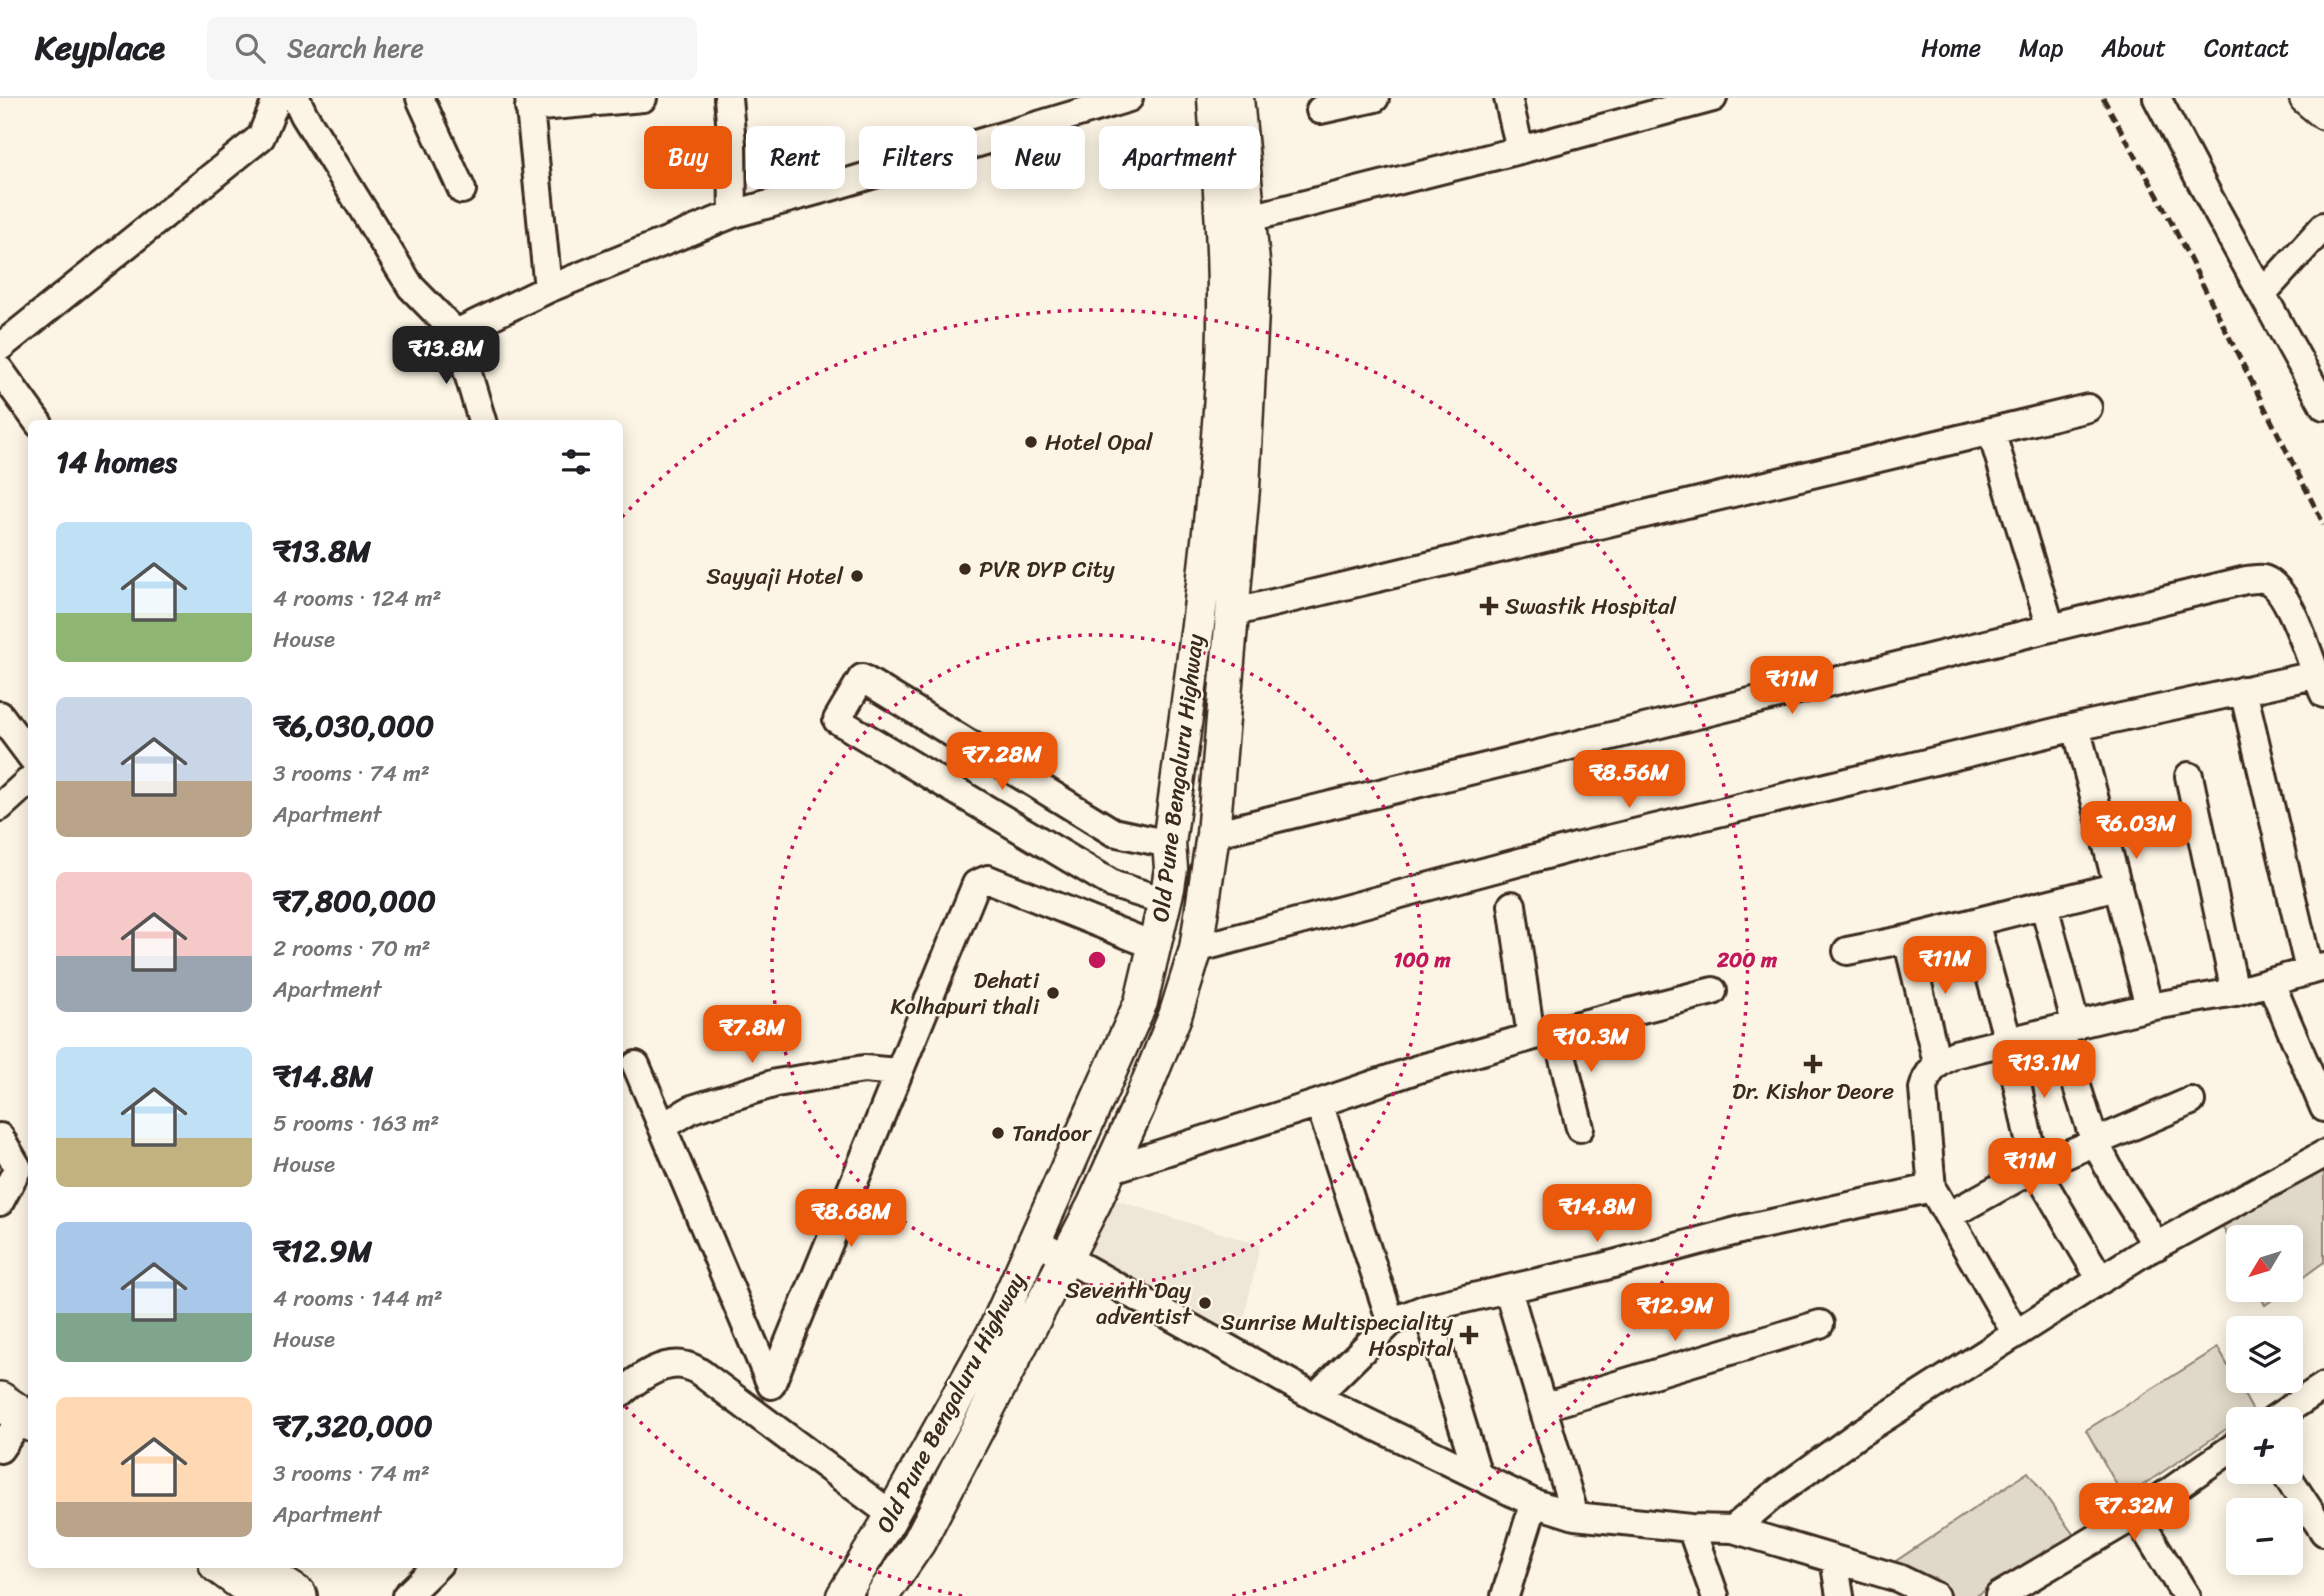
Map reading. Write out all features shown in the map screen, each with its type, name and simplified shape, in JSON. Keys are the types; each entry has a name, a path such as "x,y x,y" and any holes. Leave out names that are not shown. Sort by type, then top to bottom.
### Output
{"highway":[{"path":"224,1568 262,1596"},
{"path":"255,1568 298,1596"}],"main road":[{"name":"Old Pune Bengaluru Highway","path":"882,1596 919,1542 1110,1170 1175,1016 1196,949 1213,834 1243,488 1254,272 1236,220 1214,98"},
{"name":"Old Pune Bengaluru Highway","path":"843,1596 996,1330 1141,1002 1171,868 1169,844 1214,486 1223,378 1225,268 1236,220 1237,98"},
{"path":"2306,98 2324,113"}],"street":[{"path":"0,347 261,137 277,98"},
{"path":"296,98 311,127 411,287 456,333 482,420"},
{"path":"419,98 462,190"},
{"path":"548,289 529,103 643,98"},
{"path":"728,98 733,214"},
{"path":"456,333 548,289 733,214 819,191 1129,98"},
{"path":"1320,110 1375,98"},
{"path":"1508,98 1520,150"},
{"path":"1236,220 1520,150 1713,98"},
{"path":"2157,98 2324,406"},
{"path":"2262,294 2324,226"},
{"path":"0,370 36,420"},
{"path":"1231,613 2088,408"},
{"path":"1991,432 2051,628"},
{"path":"1196,949 1576,847 2076,727 2243,690 2320,685 2292,608 2279,590 2264,579 2246,580 1213,834"},
{"path":"1165,901 1114,885 837,720 862,678 1113,832 1169,844"},
{"path":"2016,1334 1932,1188 1923,1088 1927,1074 1937,1063 1955,1054 2149,1007 2235,992 2317,969 2243,690"},
{"path":"0,715 28,753"},
{"path":"2076,727 2149,1007"},
{"path":"2189,776 2235,992"},
{"path":"0,807 28,782"},
{"path":"636,1065 771,1385 976,884 988,879 1155,946"},
{"path":"1847,951 1907,939 2118,886"},
{"path":"1512,905 1531,1037"},
{"path":"2043,905 2095,1142 2116,1182 2157,1246"},
{"path":"1975,922 2008,1041 2035,1168 2101,1280"},
{"path":"1907,939 1937,1063"},
{"path":"2271,983 2324,1108"},
{"path":"1110,1170 1418,1069 1556,1030 1713,991"},
{"path":"1556,1030 1580,1129"},
{"path":"662,1127 692,1109 776,1083 864,1069 897,1072"},
{"path":"1948,1216 2035,1168 2191,1101"},
{"path":"1319,1103 1391,1322"},
{"path":"0,1137 25,1170 0,1202"},
{"path":"1732,1529 1771,1497 1857,1436 2101,1280 2324,1154"},
{"path":"1315,1397 1391,1322 1426,1308 1508,1290 1744,1229 1932,1188"},
{"path":"1036,1241 1315,1397 1534,1503 1575,1516 1691,1528 1732,1529 1898,1578 1935,1596"},
{"path":"1508,1290 1575,1516"},
{"path":"1426,1308 1478,1475"},
{"path":"1543,1407 1820,1324"},
{"path":"623,1390 655,1370 672,1364 690,1366 892,1515"},
{"path":"2292,1407 2324,1386"},
{"path":"1999,1596 2136,1515 2226,1452"},
{"path":"2292,1484 2324,1532"},
{"path":"1505,1596 1534,1503"},
{"path":"2136,1515 2186,1596"},
{"path":"1691,1528 1715,1596"},
{"path":"1834,1559 1840,1596"},
{"path":"406,1596 435,1568"}],"shaded area":[{"path":"2324,1166 2324,1262 2303,1277 2303,1225 2226,1225 2226,1234 2222,1226"},
{"name":"Seventh Day adventist","path":"1106,1197 1260,1245 1238,1347 1086,1260"},
{"path":"2218,1348 2226,1362 2226,1393 2243,1393 2251,1407 2226,1407 2226,1429 2124,1498 2086,1430"},
{"path":"2028,1472 2076,1538 1975,1596 1948,1596 1893,1563"}],"railway":[{"path":"2103,98 2159,198 2324,525"}],"place":[{"name":"Hotel Opal","path":"1031,442"},
{"name":"PVR DYP City","path":"965,569"},
{"name":"Sayyaji Hotel","path":"857,576"},
{"name":"Swastik Hospital","path":"1489,606"},
{"name":"Dehati Kolhapuri thali","path":"1053,993"},
{"name":"Dr. Kishor Deore","path":"1813,1064"},
{"name":"Tandoor","path":"998,1133"},
{"name":"Seventh Day adventist","path":"1205,1303"},
{"name":"Sunrise Multispeciality Hospital","path":"1469,1335"}]}
